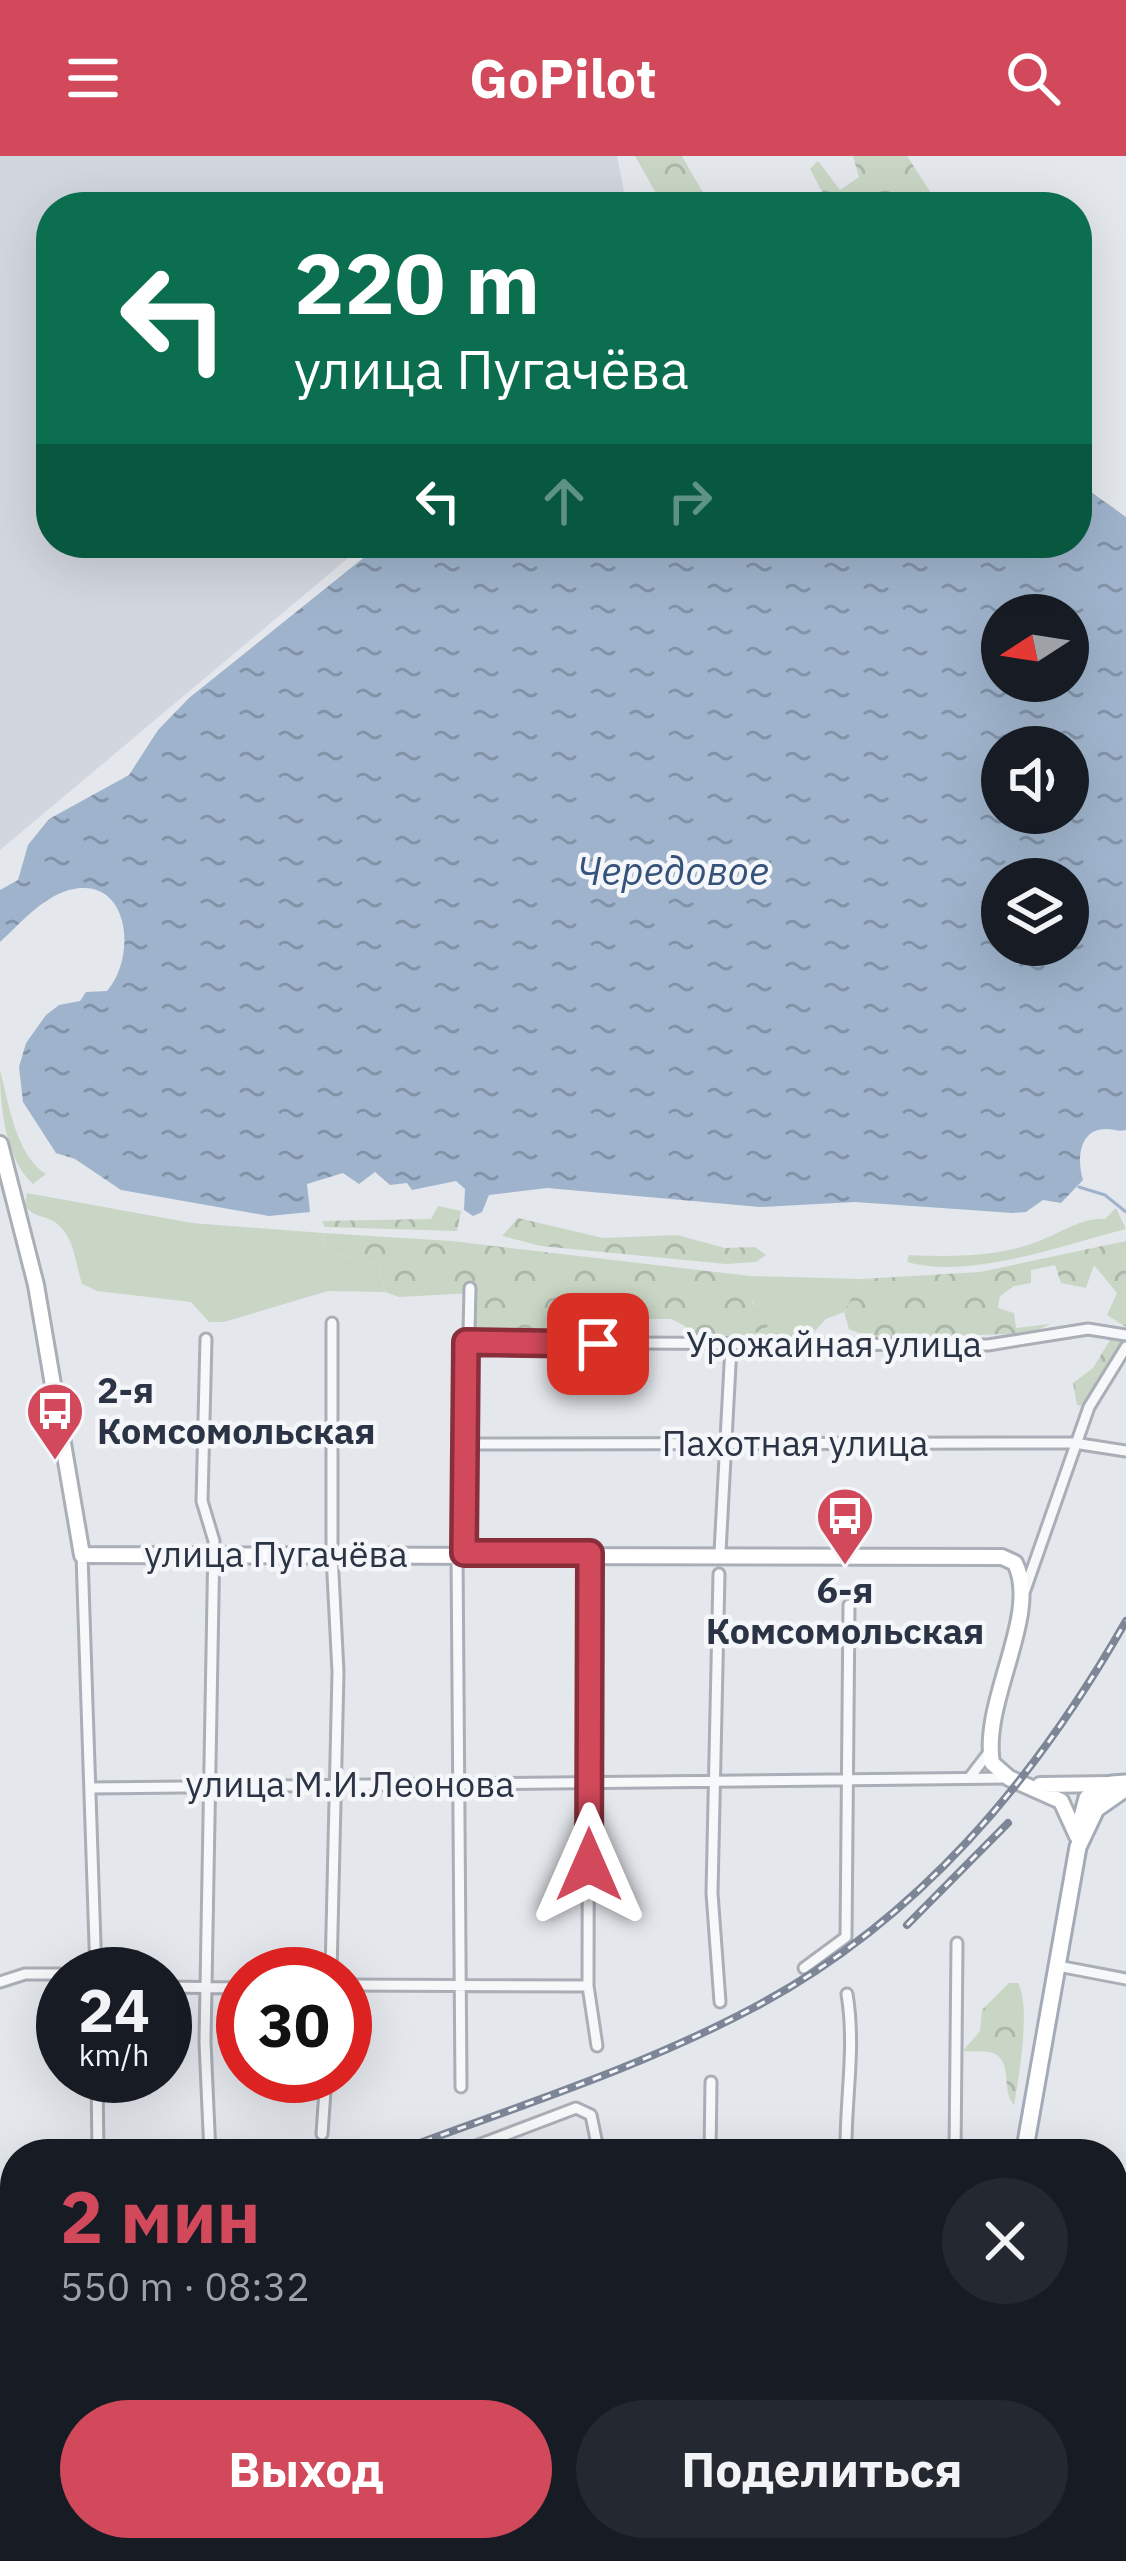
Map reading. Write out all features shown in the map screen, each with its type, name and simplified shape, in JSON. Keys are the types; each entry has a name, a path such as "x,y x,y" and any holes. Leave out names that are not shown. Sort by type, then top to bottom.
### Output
{"main road":[{"path":"0,1144 55,1384 82,1555"},
{"name":"улица Пугачёва","path":"82,1555 976,1553 1015,1563"},
{"path":"1015,1563 1024,1590 990,1751 1023,1781 1061,1801 1085,1803 1119,1787"},
{"path":"1023,1781 1119,1787"},
{"path":"1027,2139 1081,1839 1085,1803 1073,1785"},
{"path":"1081,1839 1119,1787"},
{"path":"1061,1801 1081,1839"}],"street":[{"path":"461,2087 460,1553 470,1288"},
{"path":"332,1323 332,1555 338,1672 333,1947"},
{"name":"Урожайная улица","path":"466,1342 988,1345 1088,1329 1126,1336"},
{"path":"206,1340 202,1501 214,1555 208,1784 210,2139"},
{"path":"720,1552 730,1346"},
{"path":"1024,1590 1089,1407 1126,1347"},
{"name":"Пахотная улица","path":"464,1444 1074,1443 1126,1451"},
{"path":"1015,1563 1038,1550"},
{"path":"590,1553 588,1986 597,2046"},
{"path":"82,1555 95,1947"},
{"path":"719,1574 712,1893 720,2002"},
{"path":"804,1968 846,1937 849,1604"},
{"path":"970,1778 990,1751"},
{"name":"улица М.И.Леонова","path":"90,1788 1023,1781"},
{"path":"955,2139 957,1943"},
{"path":"1058,1966 1126,1978"},
{"path":"0,1982 36,1974"},
{"path":"372,1985 588,1986"},
{"path":"192,1988 216,1989"},
{"path":"847,1994 852,2101 847,2139"},
{"path":"710,2139 711,2083"},
{"path":"97,2103 98,2139"},
{"path":"322,2134 324,2103"},
{"path":"495,2139 577,2108 591,2115 595,2139"}],"shaded area":[{"path":"0,156 617,156 624,192 36,192 36,558 348,558 0,850"}],"green space":[{"path":"635,156 682,156 702,192 655,192"},
{"path":"853,156 907,156 930,192 822,192 810,169 818,161 840,190 859,177"},
{"path":"0,1070 20,1141 46,1174 33,1184 10,1146"},
{"path":"27,1193 192,1223 323,1233 326,1251 378,1264 385,1292 328,1291 224,1322 209,1322 191,1302 97,1291 82,1284 65,1232 28,1209"},
{"path":"438,1206 461,1211 457,1231 325,1227 322,1221 431,1219"},
{"path":"1116,1208 1126,1229 1045,1251 959,1267 907,1262 909,1255 972,1255 1020,1248 1078,1224 1105,1219"},
{"path":"518,1218 603,1238 677,1235 725,1248 755,1247 766,1255 756,1262 726,1264 541,1246 502,1236"},
{"path":"323,1233 451,1241 750,1276 753,1304 772,1317 766,1329 728,1342 688,1340 685,1326 671,1319 602,1319 590,1334 552,1339 475,1333 473,1293 399,1297 385,1292 378,1264 326,1251"},
{"path":"1126,1241 1126,1327 1107,1315 1117,1293 1094,1265 1086,1288 1061,1283 1055,1265 1031,1270 1031,1283 1014,1286 1000,1296 998,1308 1014,1313 1016,1328 1050,1324 1032,1333 873,1339 849,1329 844,1312 862,1279 980,1272"},
{"path":"750,1276 862,1279 844,1312 826,1319 810,1336 761,1341 748,1335 766,1329 748,1290"},
{"path":"1113,1335 1124,1343 1086,1406 1077,1405 1073,1383 1093,1368"},
{"path":"1009,1983 1018,1983 1024,2008 1014,2105 999,2057 963,2051 980,2031 982,2010"}],"water":[{"name":"Чередовое","path":"1092,493 1126,517 1126,1130 1090,1134 1080,1156 1083,1180 1061,1203 1043,1200 1026,1212 1013,1213 855,1202 760,1207 547,1188 489,1195 482,1212 473,1216 464,1210 465,1189 456,1181 412,1190 407,1183 390,1185 375,1172 359,1184 343,1173 307,1184 310,1212 269,1216 121,1190 75,1159 56,1153 23,1102 19,1067 26,1043 46,1015 59,1005 80,1001 86,992 107,991 117,976 124,939 116,905 89,888 69,890 49,899 0,942 0,890 18,880 28,845 49,819 129,775 158,730 189,698 363,558 1092,558"}],"waterway":[{"path":"1079,1187 1105,1195 1126,1212"}],"railway":[{"path":"431,2139 574,2087 709,2030 813,1973 868,1933 920,1889 1011,1790 1053,1736 1126,1621"},
{"path":"907,1925 1008,1823"}],"place":[{"name":"2-я Комсомольская","path":"55,1462"},
{"name":"6-я Комсомольская","path":"845,1567"}],"route":[{"path":"589,1865 590,1553 464,1553 466,1342 598,1344"}]}
